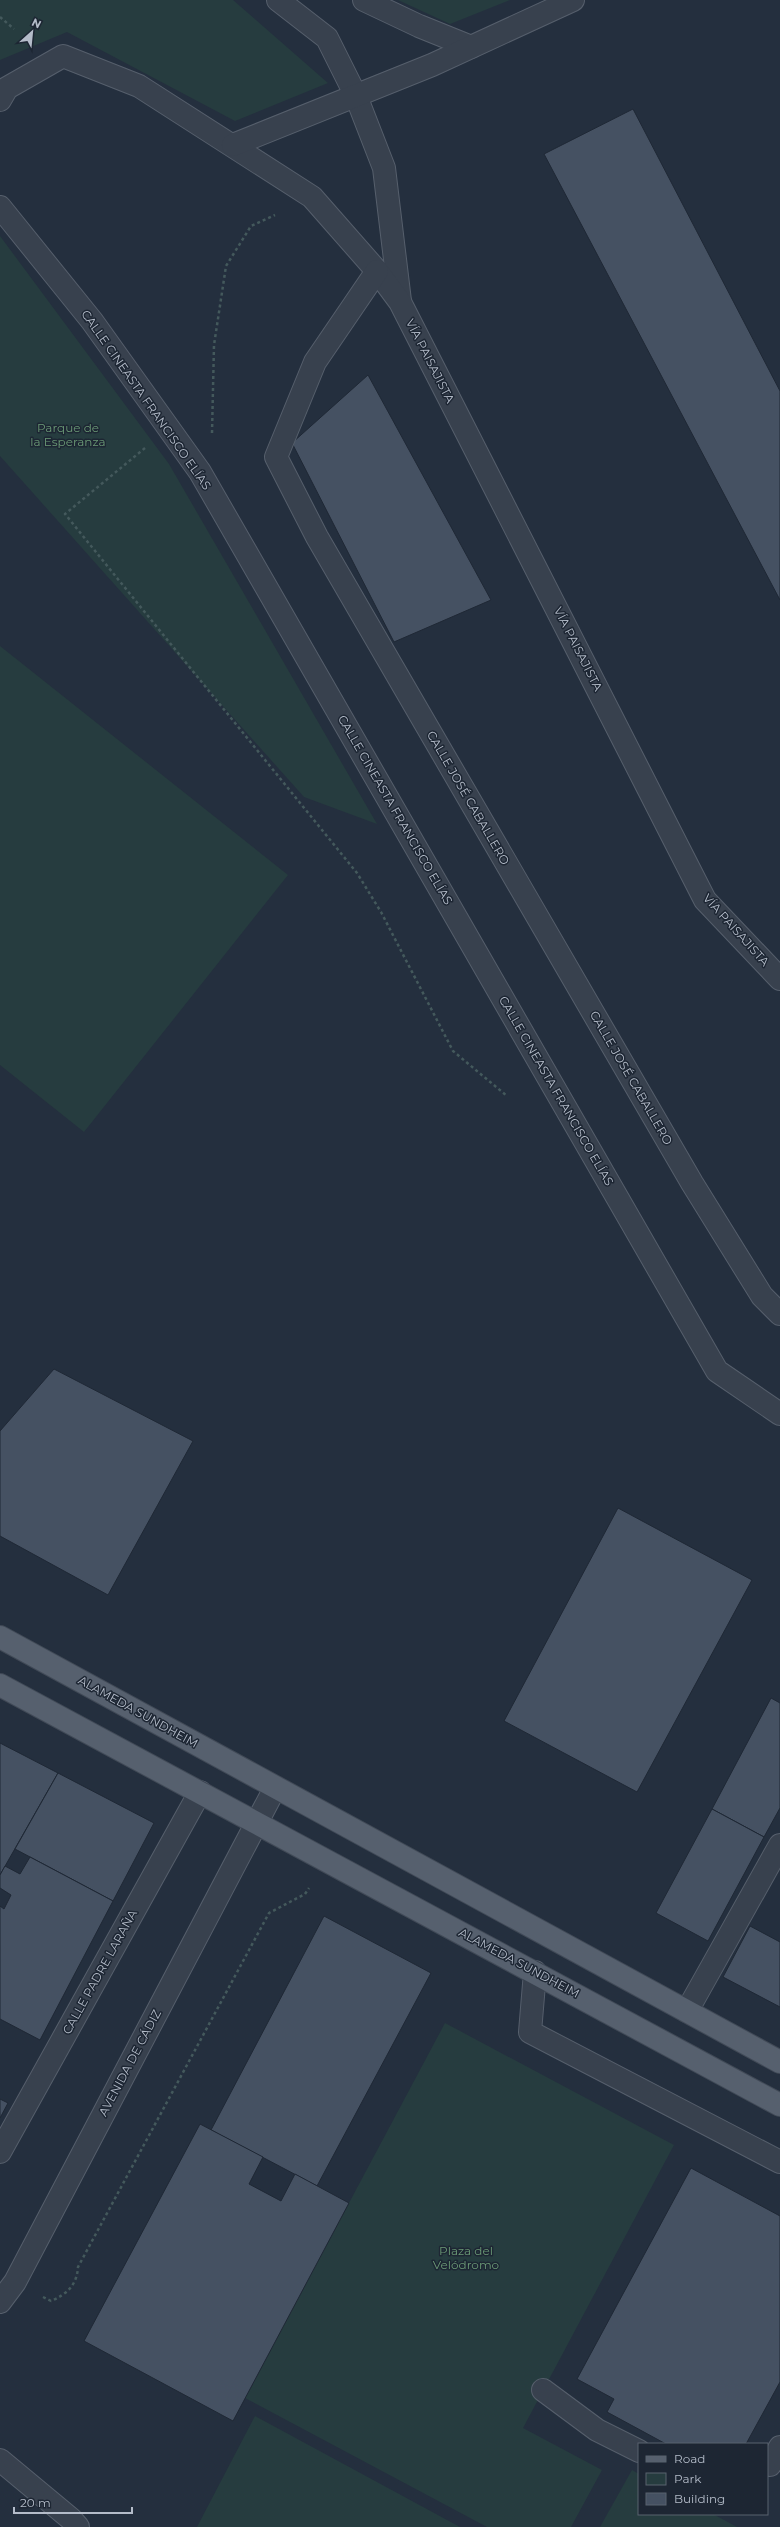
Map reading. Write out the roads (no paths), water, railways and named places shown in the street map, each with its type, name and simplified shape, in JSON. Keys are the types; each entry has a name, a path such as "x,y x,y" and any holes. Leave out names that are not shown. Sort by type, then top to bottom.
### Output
{"main road":[{"name":"ALAMEDA SUNDHEIM","path":"0,1637 780,2062"},
{"name":"ALAMEDA SUNDHEIM","path":"0,1685 257,1822 780,2105"}],"street":[{"path":"278,0 327,38 356,96 384,168 400,302"},
{"path":"364,0 419,26 471,47"},
{"path":"234,145 356,96 471,47 573,0"},
{"path":"0,100 7,88 63,56 139,86 234,145 312,197 377,271 400,302"},
{"name":"CALLE CINEASTA FRANCISCO ELÍAS","path":"0,206 92,321 200,472 717,1370 780,1414"},
{"name":"CALLE JOSÉ CABALLERO","path":"377,271 315,362 276,457 317,537 692,1183 762,1296 780,1314"},
{"name":"VÍA PAISAJISTA","path":"400,302 705,900 780,978"},
{"path":"257,1822 275,1788"},
{"name":"CALLE PADRE LARAÑA","path":"0,2152 200,1792"},
{"name":"AVENIDA DE CÁDIZ","path":"0,2302 15,2282 257,1822"},
{"path":"688,2011 780,1845"},
{"path":"535,1972 530,2032 780,2162"},
{"path":"543,2390 597,2430 638,2450"},
{"path":"0,2460 71,2519 78,2527"}],"park label":[{"name":"Parque de la Esperanza","path":"68,435"},
{"name":"Plaza del Velódromo","path":"466,2258"}]}
